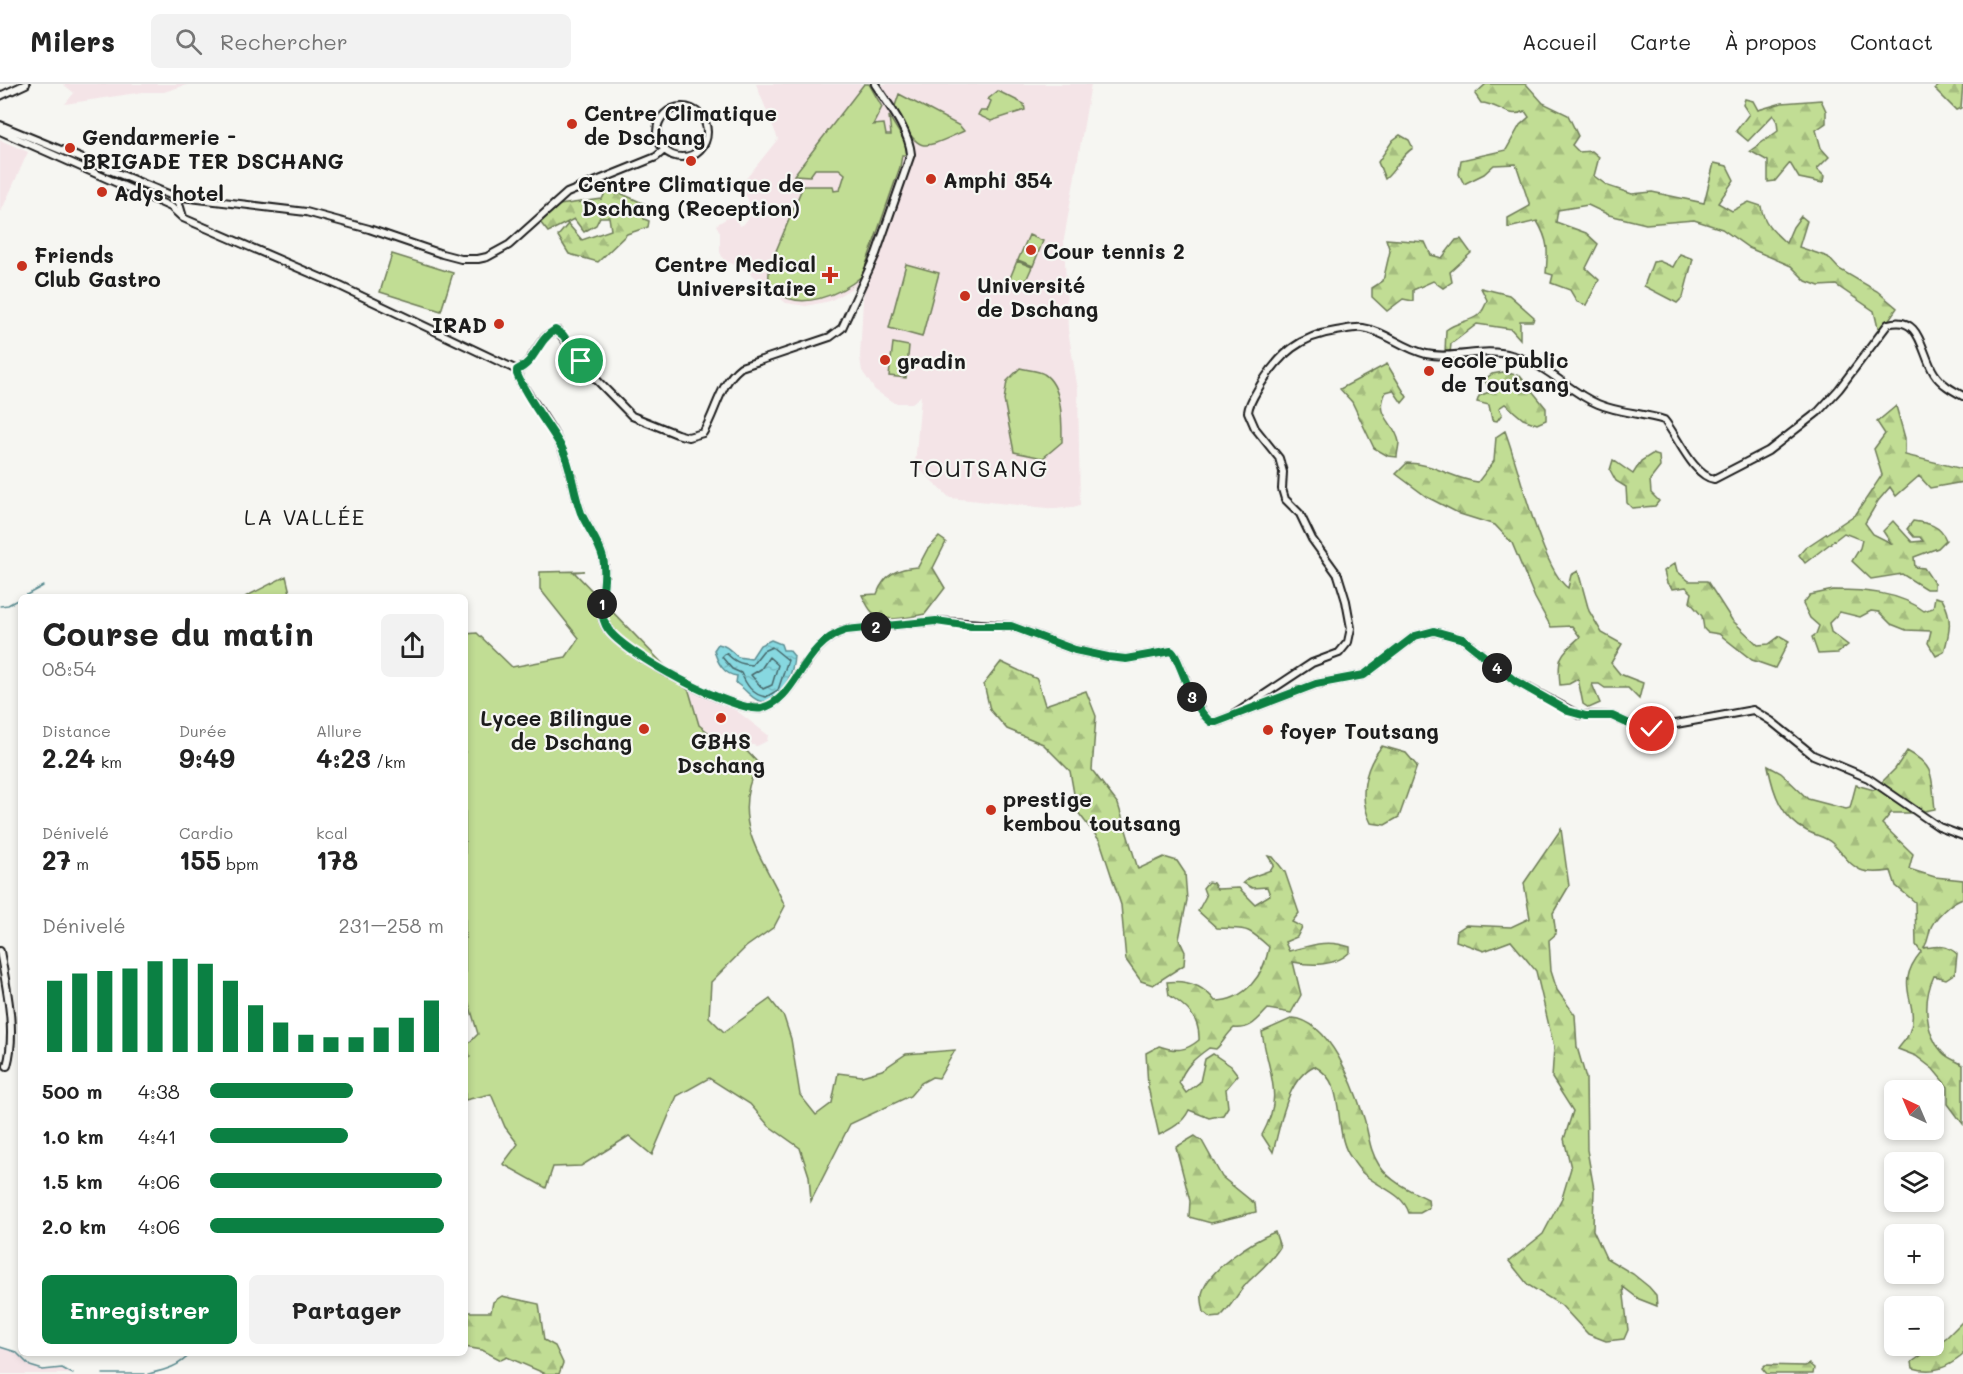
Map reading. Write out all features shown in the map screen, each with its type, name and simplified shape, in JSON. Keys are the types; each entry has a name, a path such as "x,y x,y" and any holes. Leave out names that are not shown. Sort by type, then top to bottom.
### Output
{"street":[{"path":"0,96 26,84"},
{"path":"517,370 529,364 547,335 558,331 591,374 632,416 677,434 697,436 703,433 708,425 727,381 741,367 837,333 848,320 876,254 911,154 907,138 875,84"},
{"path":"683,108 700,115 707,133 699,150 682,157 664,150 658,126 665,115 683,108"},
{"path":"0,125 172,196 306,212 369,229 442,254 478,259 488,257 509,245 567,193 656,157 664,150"},
{"path":"0,131 171,207 183,218 340,286 517,370 520,381 563,450 582,513 600,548 605,573 601,615 606,627 620,643 677,679 754,709 765,707 783,695 807,659 820,644 833,634 926,621 1011,626 1099,656 1126,659 1163,652 1175,653 1184,681 1202,714 1211,722 1224,721 1316,684 1364,675 1415,636 1425,632 1443,632 1463,639 1515,681 1579,715 1612,716 1643,730 1753,710 1771,721 1813,755 1868,778 1940,827 1963,836"},
{"path":"172,196 183,218"},
{"path":"171,207 186,199"},
{"path":"1224,721 1279,687 1312,663 1339,653 1350,635 1350,615 1338,575 1312,539 1303,518 1285,499 1282,489 1283,472 1279,458 1255,428 1248,412 1251,401 1272,368 1290,347 1300,341 1325,332 1361,328 1411,349 1435,356 1452,357 1484,351 1514,355 1546,370 1597,404 1664,420 1686,454 1709,479 1720,477 1742,463 1768,451 1818,412 1839,389 1888,324 1903,322 1915,330 1934,374 1945,385 1963,396"},
{"path":"0,951 9,1022 10,1055 7,1066"}],"shaded area":[{"path":"63,84 189,84 164,92 143,92 65,104 74,93"},
{"name":"Université de Dschang","path":"756,84 1091,84 1064,239 1068,330 1078,390 1080,506 1056,509 950,498 915,465 921,396 912,403 894,403 875,390 862,371 860,357 864,281 830,301 806,306 786,303 748,272 723,259 720,252 720,232 716,225 732,215 740,226 750,216 747,197 736,191 778,139"},
{"path":"0,140 28,152 0,214"},
{"name":"GBHS Dschang","path":"689,687 720,698 768,735 767,741 757,746 713,736 699,725"},
{"path":"0,1347 16,1352 31,1366 43,1370 62,1368 73,1374 0,1374"}],"green space":[{"path":"864,84 869,84 882,107 873,125 884,124 886,135 891,135 889,116 908,147 908,155 902,155 900,167 862,276 843,289 820,298 796,300 785,297 772,287 769,271 803,186 833,186 834,191 840,190 845,174 839,169 815,169 810,176 794,175"},
{"path":"1486,84 1526,84 1543,103 1568,115 1578,136 1572,145 1579,152 1592,151 1599,157 1594,176 1608,186 1632,194 1652,192 1704,203 1714,163 1727,166 1734,180 1718,203 1732,211 1749,202 1761,206 1773,231 1786,243 1801,216 1807,221 1799,247 1828,257 1839,269 1877,291 1897,308 1883,328 1878,328 1874,311 1836,285 1819,286 1806,281 1791,266 1749,248 1722,229 1694,220 1646,224 1609,215 1588,205 1558,210 1556,222 1586,233 1598,244 1586,268 1599,280 1586,305 1577,302 1570,290 1551,283 1553,275 1546,273 1547,246 1537,221 1508,228 1508,218 1530,206 1516,164 1494,165 1484,174 1464,184 1459,174 1461,160 1506,150 1520,125 1529,117 1525,111 1514,114 1481,103 1475,94"},
{"path":"1941,84 1963,84 1961,108 1956,110 1935,89"},
{"path":"998,91 1024,104 1025,110 991,121 978,115 980,111 987,111 991,101 988,99"},
{"path":"899,94 960,126 964,131 937,143 921,144 910,134 894,109"},
{"path":"1745,99 1753,101 1758,110 1782,103 1821,100 1826,111 1826,123 1816,130 1821,148 1829,157 1817,169 1824,176 1823,183 1799,178 1790,163 1775,181 1768,182 1768,161 1750,151 1778,131 1777,122 1773,115 1748,141 1736,131 1749,114 1743,105"},
{"path":"1400,135 1409,140 1413,148 1385,179 1378,162 1393,140"},
{"path":"611,189 647,205 644,219 649,221 648,227 627,234 598,262 569,254 558,236 568,224 582,240 611,230 609,217 600,217 596,225 584,232 574,219 548,232 540,222 559,205 602,199"},
{"name":"Cour tennis 2","path":"1029,235 1043,241 1033,266 1018,260"},
{"path":"1386,239 1425,242 1431,255 1442,258 1456,240 1461,239 1471,253 1450,272 1452,282 1443,288 1433,281 1413,290 1413,301 1403,299 1387,311 1372,297 1372,288 1383,281 1390,251"},
{"path":"392,254 453,273 441,311 380,292"},
{"path":"1680,254 1693,259 1683,297 1677,303 1644,286 1653,262 1659,261 1673,267"},
{"path":"1017,261 1032,267 1022,289 1008,283"},
{"path":"906,264 939,273 922,337 889,328"},
{"path":"1481,288 1509,295 1534,317 1533,321 1520,321 1520,339 1511,329 1477,324 1451,344 1450,353 1445,352 1446,330 1475,317 1484,308 1487,300"},
{"path":"893,343 909,346 906,378 889,376"},
{"path":"1387,364 1407,397 1402,403 1393,390 1386,392 1383,400 1384,413 1399,442 1397,457 1388,456 1374,448 1352,402 1340,389"},
{"path":"1020,368 1044,374 1055,387 1058,396 1062,442 1043,458 1014,452 1004,400 1007,381"},
{"path":"1503,372 1520,376 1546,408 1546,420 1537,424 1523,419 1505,404 1499,408 1502,414 1497,421 1492,420 1489,405 1477,402 1479,396 1489,392 1485,379 1492,374"},
{"path":"1896,406 1905,438 1905,455 1963,469 1963,482 1930,488 1919,476 1896,496 1890,487 1878,501 1865,523 1873,534 1891,543 1883,531 1893,521 1912,542 1923,541 1920,537 1914,537 1907,529 1913,521 1937,528 1946,540 1938,548 1914,557 1915,567 1924,568 1934,583 1934,589 1926,589 1902,574 1871,579 1852,561 1862,540 1844,533 1805,563 1799,555 1805,548 1856,514 1882,475 1874,449 1885,434 1877,422"},
{"path":"1505,431 1549,561 1558,577 1568,588 1571,575 1578,571 1589,611 1602,633 1622,644 1611,663 1620,674 1643,683 1639,699 1628,688 1605,688 1599,684 1592,684 1600,703 1589,708 1583,704 1578,679 1569,684 1560,685 1561,657 1580,637 1572,626 1551,627 1535,598 1512,543 1495,525 1460,514 1427,497 1396,474 1407,463 1434,468 1478,482 1494,461 1496,437"},
{"path":"1652,454 1659,456 1660,467 1650,480 1651,493 1659,501 1655,506 1632,508 1627,503 1626,487 1616,481 1610,470 1613,460 1633,474 1641,461"},
{"path":"939,537 946,542 933,568 945,588 925,614 890,619 877,616 872,612 862,595 877,594 884,581 893,573 918,567 927,550"},
{"path":"1675,563 1677,571 1689,581 1707,581 1732,620 1758,645 1769,644 1780,636 1789,641 1775,668 1752,660 1719,634 1707,632 1704,629 1702,616 1690,602 1692,593 1686,587 1673,589 1667,583 1664,571"},
{"path":"584,571 574,572 689,691 699,725 713,736 738,742 758,763 746,803 747,820 758,853 785,906 774,927 746,947 711,982 709,1017 724,1032 770,999 784,1017 791,1039 800,1095 816,1115 832,1103 838,1073 862,1076 882,1070 906,1054 955,1050 939,1078 932,1077 921,1083 910,1096 850,1124 811,1201 809,1176 800,1148 769,1126 750,1104 709,1078 677,1096 652,1155 629,1136 581,1166 553,1167 546,1188 503,1164 518,1144 505,1127 491,1094 468,1099 468,1058 470,1057 468,1044 478,1034 468,1000 468,634 477,633 512,667 566,657 579,638 540,589 540,572"},
{"path":"286,576 290,594 251,594"},
{"path":"1833,590 1881,593 1904,600 1924,611 1933,608 1935,597 1942,599 1949,619 1948,638 1944,652 1936,656 1928,643 1931,631 1906,630 1891,624 1879,612 1871,611 1860,617 1840,612 1829,623 1831,632 1848,645 1838,653 1818,654 1812,637 1819,626 1810,618 1803,604 1810,595"},
{"path":"1001,662 1037,679 1045,705 1086,691 1096,716 1092,770 1118,804 1138,869 1164,857 1177,861 1185,873 1187,900 1179,939 1185,952 1184,965 1153,985 1141,981 1126,960 1121,905 1100,841 1077,811 1070,771 1043,744 1007,729 990,710 984,684"},
{"path":"1382,746 1406,753 1417,766 1399,817 1385,825 1371,823 1364,793 1367,773"},
{"path":"1907,751 1928,768 1932,782 1935,809 1915,813 1891,813 1882,824 1913,854 1909,869 1935,877 1963,880 1963,898 1949,907 1935,921 1924,948 1945,947 1957,954 1955,973 1946,979 1934,976 1928,995 1927,1015 1936,1044 1949,1058 1963,1065 1963,1124 1948,1104 1948,1087 1944,1080 1916,1056 1898,1049 1908,1035 1912,1022 1907,985 1908,975 1921,952 1916,945 1915,902 1896,886 1891,871 1862,870 1851,863 1829,841 1798,826 1785,812 1776,795 1768,766 1781,773 1808,799 1846,809 1850,808 1856,785 1874,790 1895,769"},
{"path":"1561,829 1569,886 1553,913 1556,934 1549,940 1551,971 1557,990 1575,1015 1577,1047 1586,1078 1587,1150 1594,1189 1593,1230 1606,1258 1633,1274 1649,1287 1656,1295 1657,1306 1639,1299 1623,1287 1628,1330 1624,1339 1606,1341 1588,1334 1561,1305 1528,1285 1509,1261 1543,1234 1562,1198 1571,1168 1564,1139 1573,1111 1552,1078 1554,1047 1536,971 1511,941 1484,951 1456,941 1457,931 1466,925 1511,927 1530,918 1524,883"},
{"path":"1268,856 1273,857 1285,872 1299,913 1292,922 1302,927 1297,937 1285,942 1289,951 1312,945 1334,943 1350,947 1350,952 1338,960 1323,964 1293,962 1301,995 1291,1013 1268,1009 1249,1026 1234,1028 1216,1049 1209,1048 1195,1059 1181,1077 1179,1083 1186,1093 1200,1082 1205,1059 1213,1054 1231,1066 1238,1075 1226,1089 1228,1107 1223,1115 1209,1118 1189,1110 1180,1122 1159,1135 1148,1087 1146,1053 1159,1046 1176,1050 1185,1048 1199,1040 1195,1019 1187,1009 1169,995 1167,982 1194,985 1200,987 1215,1001 1226,1000 1244,991 1258,976 1269,947 1245,930 1217,928 1198,911 1206,896 1203,888 1208,882 1213,883 1217,889 1239,888 1255,904 1270,895 1267,887 1252,888 1243,883 1249,878 1271,870 1274,865"},
{"path":"1293,1018 1306,1022 1318,1030 1339,1057 1354,1089 1371,1148 1379,1165 1395,1181 1428,1199 1429,1208 1420,1213 1409,1213 1402,1200 1362,1173 1348,1153 1344,1142 1338,1105 1331,1083 1324,1073 1314,1066 1297,1081 1291,1092 1273,1152 1262,1135 1273,1108 1274,1095 1262,1032"},
{"path":"1195,1136 1202,1141 1222,1177 1255,1204 1256,1212 1211,1223 1189,1217 1190,1201 1176,1147"},
{"path":"1275,1232 1280,1247 1247,1283 1224,1313 1220,1317 1211,1318 1204,1312 1202,1294 1213,1275 1243,1249"},
{"path":"502,1296 539,1304 544,1340 555,1346 563,1363 559,1374 546,1374 507,1357 501,1360 482,1350 468,1348 468,1312 491,1312 493,1302"},
{"path":"1963,1321 1963,1355 1940,1369 1913,1368 1912,1362 1920,1356 1944,1356 1944,1339"},
{"path":"1809,1364 1814,1368 1813,1374 1767,1374 1762,1368 1765,1365 1805,1366"}],"water":[{"path":"771,640 781,644 783,650 789,650 794,656 785,686 774,701 767,702 757,700 736,683 737,676 728,673 722,667 714,650 718,644 738,657 751,659 760,645"}],"waterway":[{"path":"28,594 43,586"},
{"path":"0,606 18,600"},
{"path":"0,1347 18,1354"},
{"path":"20,1356 30,1366 43,1370 62,1368 73,1374"},
{"path":"148,1374 177,1365 188,1356"},
{"path":"103,1374 145,1374"}],"place":[{"name":"Centre Climatique de Dschang","path":"572,124"},
{"name":"Gendarmerie - BRIGADE TER DSCHANG","path":"70,148"},
{"name":"Centre Climatique de Dschang (Reception)","path":"691,161"},
{"name":"Amphi 354","path":"931,179"},
{"name":"Adys hotel","path":"102,192"},
{"name":"Cour tennis 2","path":"1031,250"},
{"name":"Friends Club Gastro","path":"22,266"},
{"name":"Centre Medical Universitaire","path":"830,275"},
{"name":"Université de Dschang","path":"965,296"},
{"name":"IRAD","path":"499,324"},
{"name":"gradin","path":"885,360"},
{"name":"ecole public de Toutsang","path":"1429,371"},
{"name":"GBHS Dschang","path":"721,718"},
{"name":"Lycee Bilingue de Dschang","path":"644,729"},
{"name":"foyer Toutsang","path":"1268,730"},
{"name":"prestige kembou toutsang","path":"991,810"}],"district":[{"name":"TOUTSANG","path":"979,467"},
{"name":"LA VALLÉE","path":"305,516"}],"route":[{"path":"581,361 563,335 555,330 547,335 529,364 517,370 517,374 563,450 574,494 590,532 600,548 605,573 601,615 606,627 620,643 677,679 737,704 754,709 765,707 783,695 807,659 820,644 833,634 846,630 909,622 936,621 971,626 1011,626 1075,650 1099,656 1126,659 1171,651 1177,657 1184,681 1202,714 1211,722 1216,722 1240,715 1316,684 1348,680 1364,675 1382,664 1415,636 1434,631 1463,639 1491,664 1515,681 1568,711 1586,716 1612,716 1643,730 1652,729"}]}
